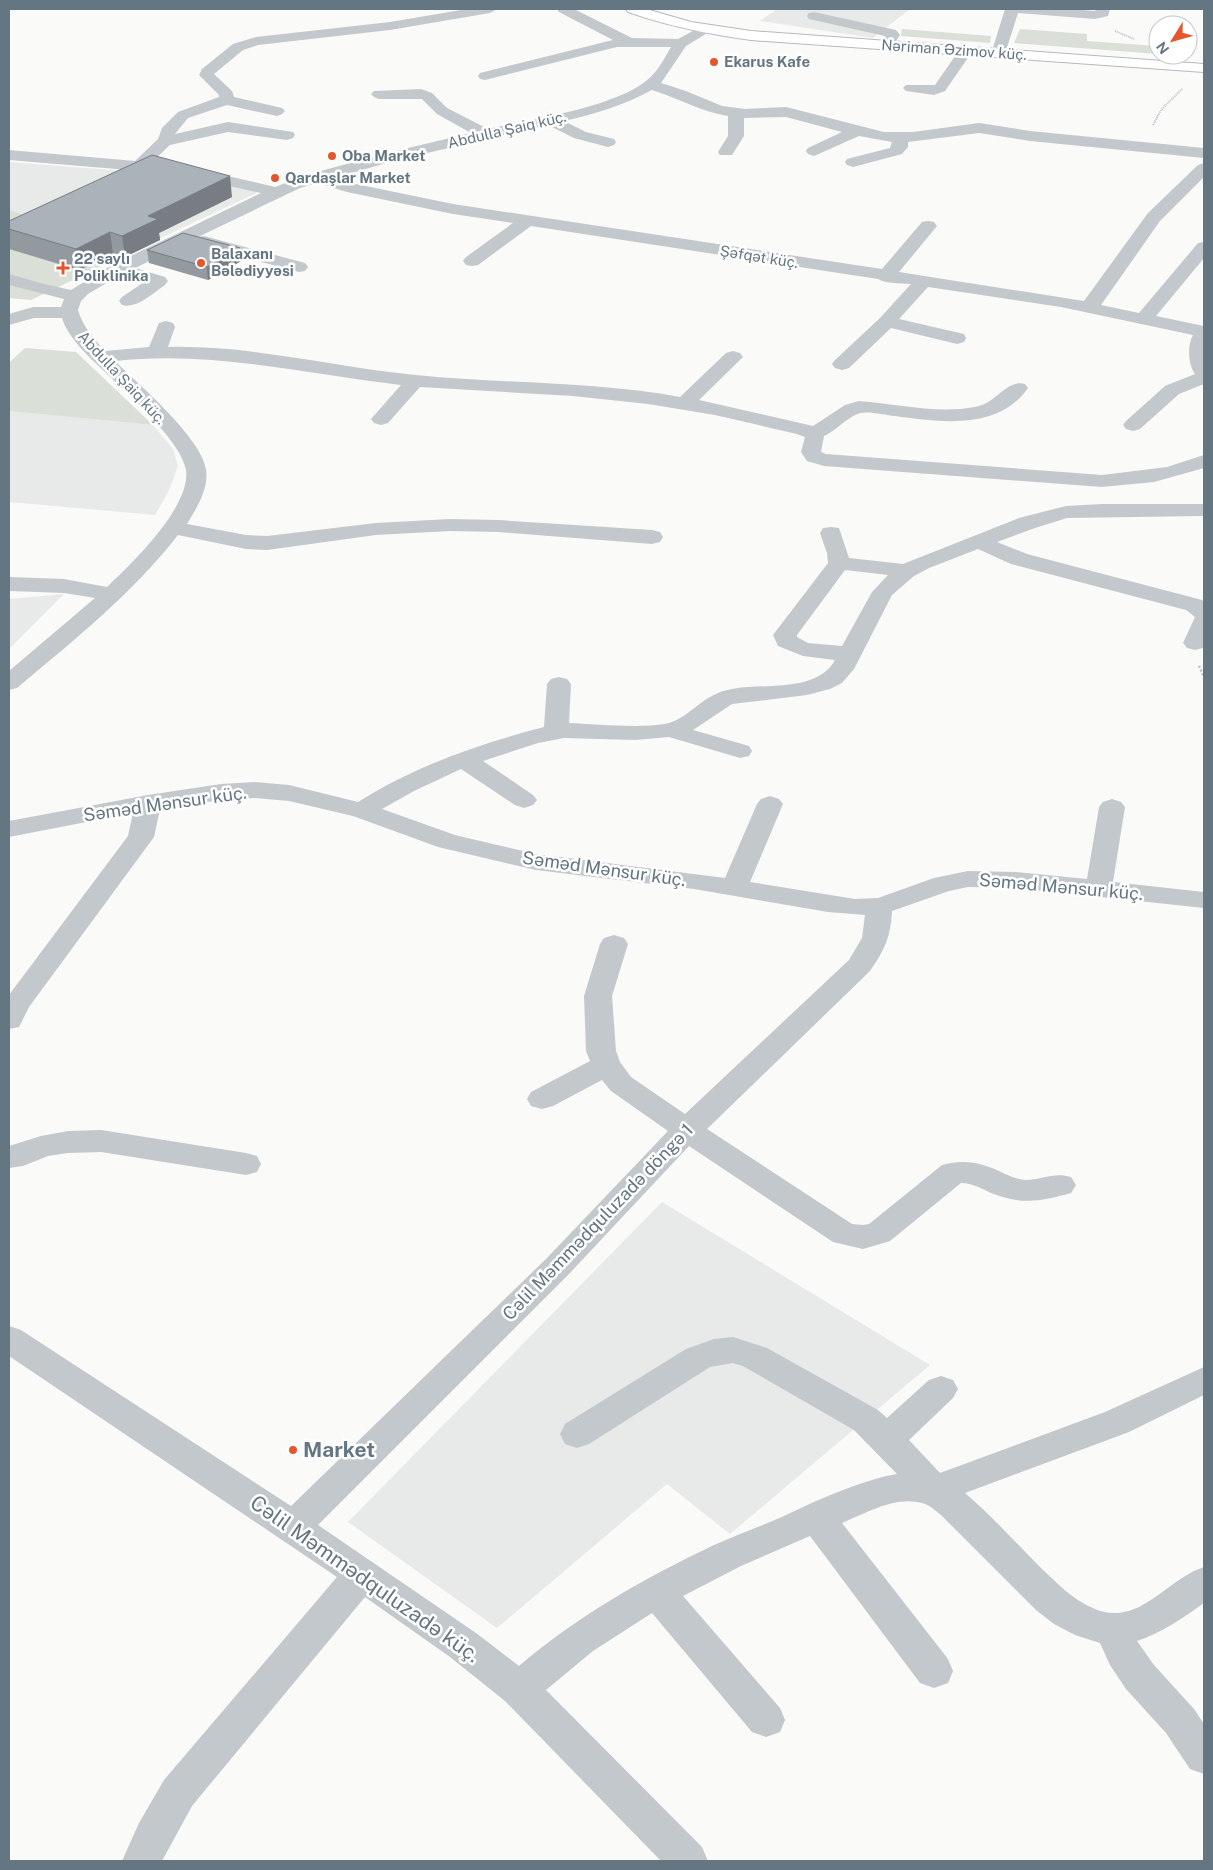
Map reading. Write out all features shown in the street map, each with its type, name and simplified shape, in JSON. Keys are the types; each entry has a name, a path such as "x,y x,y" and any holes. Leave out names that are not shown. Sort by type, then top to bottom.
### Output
{"main road":[{"name":"Nəriman Əzimov küç.","path":"633,9 662,20 704,29 776,37 1202,68"}],"street":[{"path":"226,100 227,94 206,75 207,72 238,47 264,40 390,26 490,9"},
{"path":"564,9 629,42"},
{"path":"998,54 1012,9"},
{"path":"1020,9 1099,12"},
{"path":"814,16 891,33 893,35 886,45"},
{"name":"Abdulla Şaiq küç.","path":"9,683 111,594 160,546 188,506 196,485 197,473 193,458 181,439 77,330 72,304 93,283 277,192 316,177 612,104 651,85 660,76 681,43 704,29"},
{"path":"353,30 367,40"},
{"path":"484,76 629,42 681,43"},
{"path":"911,88 934,90 940,88 965,52"},
{"path":"651,85 718,110 736,114 797,114 857,131 900,138 979,128 1052,145 1141,146 1204,153"},
{"path":"379,94 421,94 427,96 442,110 486,135"},
{"path":"140,165 165,141 168,131 183,115 226,100 277,111"},
{"path":"726,152 736,136 736,114"},
{"path":"550,120 580,135 608,142"},
{"path":"165,141 228,127 287,135"},
{"path":"814,151 857,131"},
{"path":"853,162 896,151 900,147 900,138"},
{"path":"9,155 140,165 214,177 277,192"},
{"path":"1088,308 1154,217 1204,168"},
{"name":"Şəfqət küç.","path":"316,177 328,182 418,203 1088,308 1204,332"},
{"path":"472,261 528,220"},
{"path":"885,277 928,226"},
{"path":"185,236 299,267"},
{"path":"1144,319 1204,246"},
{"path":"118,269 159,281 128,301"},
{"path":"9,279 72,304"},
{"path":"842,364 887,322 922,283"},
{"path":"9,320 72,304"},
{"path":"887,322 957,338"},
{"path":"157,352 166,327"},
{"path":"1204,332 1198,342 1201,369 1204,372"},
{"path":"101,357 124,353 157,352 218,355 415,381 589,391 686,402 804,429 815,437 811,452 814,457 824,460 1102,481 1134,479 1166,473 1204,462"},
{"path":"686,402 733,357"},
{"path":"1132,425 1172,390 1204,377"},
{"path":"381,419 415,381"},
{"path":"812,433 828,427 848,410 859,407 939,415 985,411 995,408 1018,388"},
{"path":"1102,481 1102,510"},
{"path":"362,811 388,793 464,760 506,745 556,731 607,730 643,733 672,730 689,722 712,704 729,696 812,688 827,683 836,677 883,592 906,570 1051,515 1102,510 1204,510"},
{"path":"174,528 246,542 268,543 376,529 450,525 498,526 652,537"},
{"path":"831,533 838,553 839,563 785,635 786,641 803,649 849,654"},
{"path":"980,542 1020,559 1194,605 1204,613"},
{"path":"839,563 906,570"},
{"path":"9,584 64,586 111,594"},
{"path":"1195,643 1204,621"},
{"path":"556,731 559,684"},
{"path":"672,730 689,737 740,751"},
{"path":"464,760 524,800"},
{"name":"Səməd Mənsur küç.","path":"9,830 148,803 221,792 255,790 289,793 362,811 447,841 536,862 734,888 828,904 855,907 879,906 943,884 968,879 1016,880 1204,900"},
{"path":"9,1020 16,1005 141,837 148,803"},
{"path":"734,888 770,804"},
{"path":"1099,888 1112,807"},
{"name":"Cəlil Məmmədquluzadə döngə 1","path":"293,1527 557,1268 687,1130 859,966 872,950 877,937 879,906"},
{"path":"614,944 598,996 601,1051 606,1065 621,1084 844,1234 864,1237 879,1233 953,1173 966,1171 981,1174 1013,1189 1031,1191 1060,1185"},
{"path":"542,1099 606,1065"},
{"path":"9,1156 23,1155 41,1147 68,1142 101,1142 246,1164"},
{"name":"Cəlil Məmmədquluzadə küç.","path":"9,1339 293,1527 463,1645 519,1689 688,1861"},
{"path":"577,1434 698,1358 714,1352 733,1350 754,1357 866,1420 887,1439 934,1490 954,1505 1048,1599 1067,1614 1088,1624 1113,1630 1137,1625 1168,1608 1204,1583"},
{"path":"519,1689 578,1640 656,1591 761,1540 886,1490 906,1486 934,1490 1116,1422 1204,1380"},
{"path":"887,1439 941,1389"},
{"path":"816,1517 934,1671"},
{"path":"142,1861 153,1836 178,1793 362,1574"},
{"path":"656,1591 766,1720"},
{"path":"1113,1630 1123,1653 1140,1677 1180,1721 1204,1756"}],"path":[{"path":"1099,12 1116,32 1139,40"},
{"path":"1141,146 1161,110 1202,68"}],"shaded area":[{"path":"777,9 910,9 873,38 760,21"},
{"path":"902,29 991,36 990,43 901,36"},
{"path":"1020,29 1087,34 1087,41 1148,45 1148,53 1014,43"},
{"path":"9,162 201,177 258,192 140,248 9,210"},
{"path":"9,210 140,248 31,300 9,298"},
{"path":"25,348 76,352 153,425 9,411 9,363"},
{"path":"9,411 153,425 173,449 178,466 169,490 155,515 9,502"},
{"path":"64,594 9,649 9,599"},
{"path":"662,1202 930,1365 730,1534 667,1484 497,1628 348,1522"}],"building":[{"path":"152,155 230,176 148,216 158,219 122,236 110,232 76,249 9,229 9,221"},
{"path":"183,233 240,248 207,267 147,250"}],"place":[{"name":"Ekarus Kafe","path":"714,62"},
{"name":"Oba Market","path":"332,156"},
{"name":"Qardaşlar Market","path":"275,178"},
{"name":"Balaxanı Bələdiyyəsi","path":"201,263"},
{"name":"22 saylı Poliklinika","path":"63,268"},
{"name":"Market","path":"293,1450"}]}
